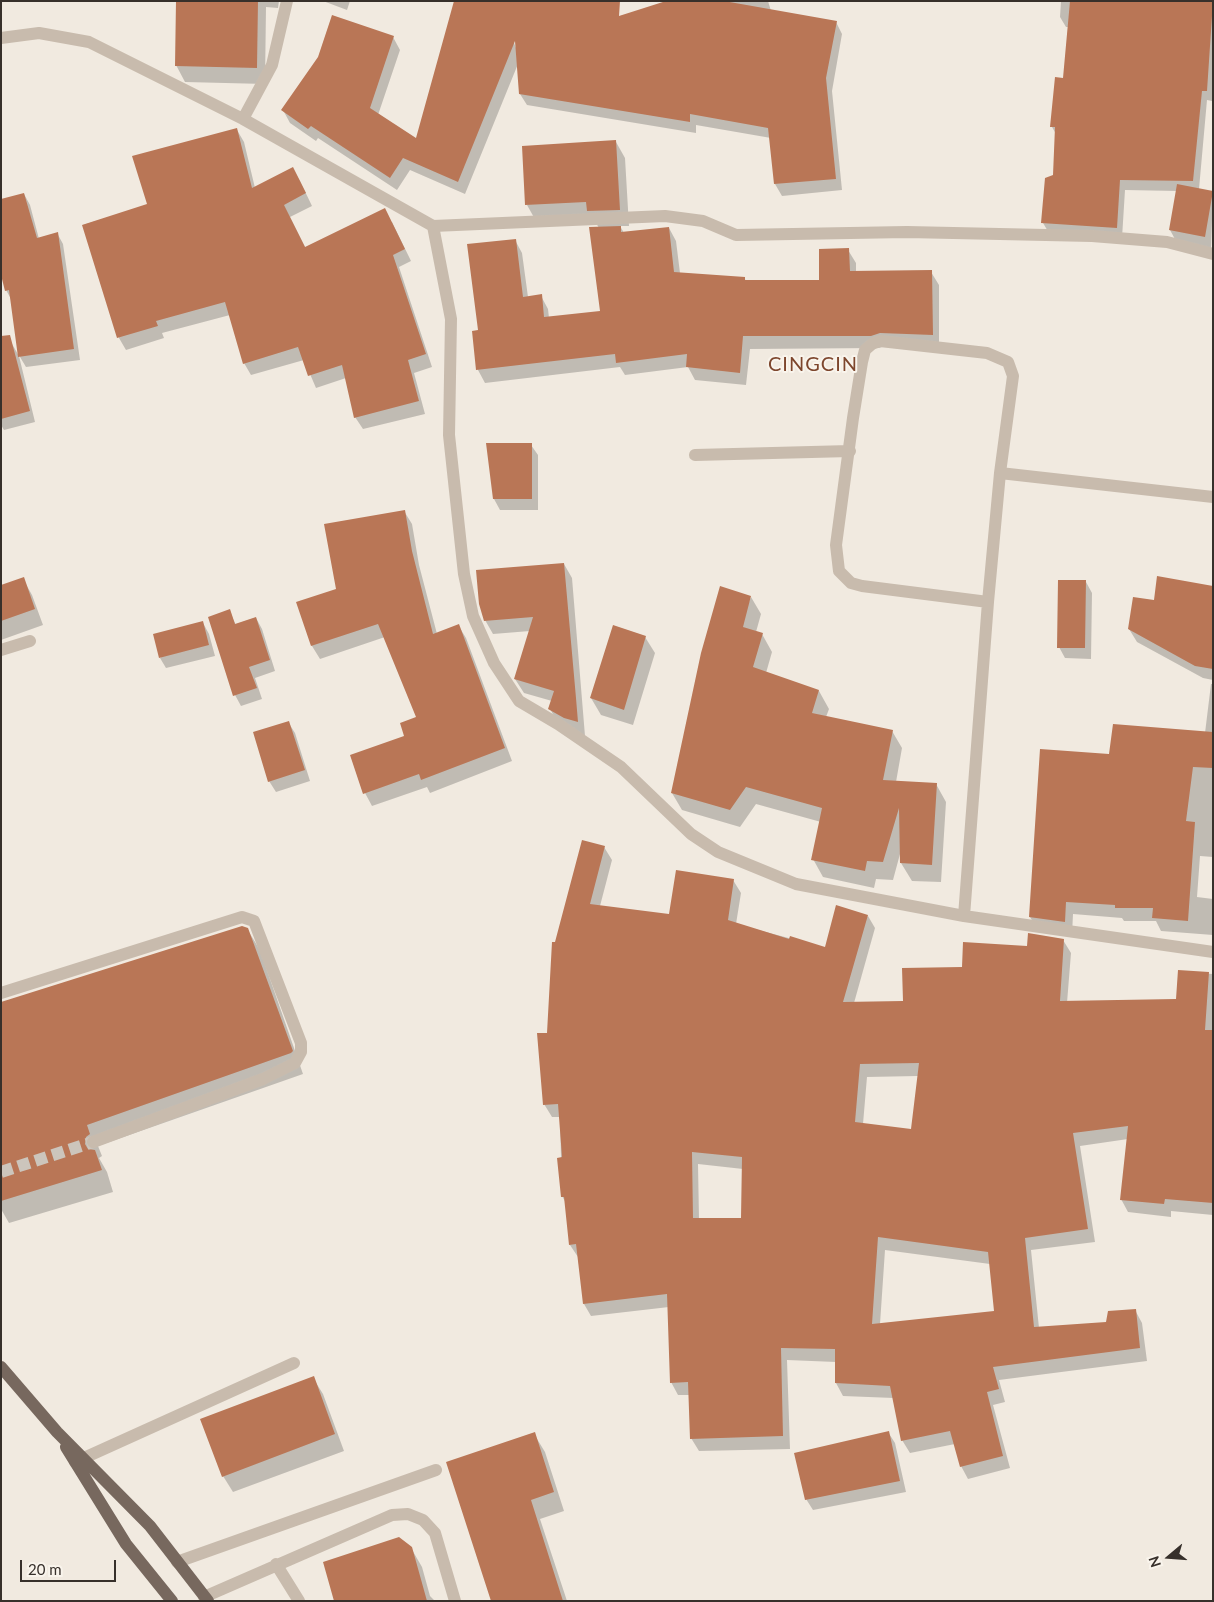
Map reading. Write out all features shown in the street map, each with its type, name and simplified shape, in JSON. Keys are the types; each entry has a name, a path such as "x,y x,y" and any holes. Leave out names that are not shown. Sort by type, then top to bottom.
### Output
{"main road":[{"path":"1,1367 79,1460 126,1544 172,1601"},
{"path":"79,1460 150,1526 206,1599"}],"street":[{"path":"243,119 272,65 287,1"},
{"path":"1,38 39,33 89,42 243,119 433,226 665,216 703,221 736,235 907,232 1092,236 1167,242 1213,254"},
{"path":"433,226 451,319 449,435 464,574 473,616 490,655 519,701 558,724 621,767 691,834 718,852 796,884 964,916 1213,952"},
{"path":"964,916 988,602 1000,473 1013,376 1008,362 987,353 880,341 872,344 865,350 862,362 836,545 837,564 845,578 851,583 862,586 988,602"},
{"path":"695,455 850,451"},
{"path":"1000,473 1213,497"},
{"path":"1,650 30,640"},
{"path":"1,993 242,917 254,921 301,1043 301,1052 295,1064 263,1079 93,1142"},
{"path":"79,1460 294,1363"},
{"path":"177,1562 436,1470"},
{"path":"206,1599 276,1564 392,1515 408,1514 423,1520 435,1533 455,1601"},
{"path":"276,1564 298,1601"}],"building":[{"path":"176,1 258,1 257,68 175,66"},
{"path":"454,1 620,1 619,16 666,1 724,1 837,21 826,78 836,179 774,184 768,128 690,114 690,122 519,94 515,41 458,182 403,158 390,178 311,126 308,129 281,110 318,57 332,15 394,36 370,108 416,138"},
{"path":"1070,1 1213,1 1207,91 1202,91 1193,181 1120,180 1117,228 1041,223 1045,178 1053,175 1055,127 1050,127 1055,77 1063,78"},
{"path":"237,128 252,188 293,167 306,193 284,205 305,247 385,208 405,249 393,255 426,354 408,360 419,401 354,418 342,365 308,376 298,347 243,364 225,302 156,321 158,326 117,338 82,225 147,204 132,156"},
{"path":"616,140 620,210 587,211 586,202 525,205 522,146"},
{"path":"1177,184 1213,191 1205,237 1169,230"},
{"path":"24,193 37,238 58,232 74,349 18,357 9,290 5,291 1,275 1,199"},
{"path":"621,226 621,232 669,227 674,272 745,277 745,280 819,280 819,249 849,248 850,271 932,270 933,335 880,333 871,336 743,336 740,373 686,367 687,354 616,363 615,354 476,370 472,331 478,330 467,244 516,239 523,297 542,294 544,317 600,311 589,227"},
{"path":"10,335 30,411 1,419 1,336"},
{"path":"486,443 532,443 532,499 493,499"},
{"path":"405,510 412,551 433,634 459,624 505,748 421,780 419,774 363,794 350,755 404,736 400,723 416,717 378,624 311,646 296,602 336,589 324,524"},
{"path":"564,563 578,722 564,718 548,709 554,691 514,679 533,617 484,621 479,604 476,570"},
{"path":"1157,576 1213,586 1213,669 1195,666 1128,629 1133,597 1154,600"},
{"path":"24,577 35,609 1,621 1,585"},
{"path":"1058,580 1086,580 1085,648 1057,648"},
{"path":"720,586 751,596 743,627 763,633 753,667 819,690 812,713 893,730 883,780 937,783 932,865 900,863 899,808 883,862 867,861 865,871 811,860 822,808 746,787 730,810 671,793 701,653"},
{"path":"230,609 235,624 256,617 270,660 249,667 257,688 233,696 208,617"},
{"path":"203,621 209,645 159,658 153,634"},
{"path":"613,625 646,636 624,710 590,698"},
{"path":"289,721 305,770 268,782 253,732"},
{"path":"1113,724 1213,732 1213,768 1193,767 1186,821 1195,822 1188,921 1152,918 1153,908 1115,908 1115,905 1066,902 1065,922 1029,917 1040,749 1109,754"},
{"path":"582,840 605,846 590,904 669,914 676,870 734,879 728,920 789,939 790,936 825,947 836,905 868,915 843,1002 903,1001 902,968 962,967 963,942 1027,946 1028,933 1064,939 1060,1001 1176,999 1178,970 1209,972 1205,1030 1213,1030 1213,1203 1165,1199 1164,1204 1120,1200 1128,1126 1073,1133 1088,1229 1025,1238 1034,1327 1106,1322 1108,1311 1136,1309 1140,1348 993,1367 999,1389 987,1392 1003,1456 960,1467 950,1431 901,1441 890,1386 835,1383 835,1349 781,1348 783,1436 690,1439 688,1382 670,1383 667,1294 583,1304 576,1244 569,1245 564,1197 561,1197 557,1158 562,1157 558,1104 543,1105 537,1033 547,1033 552,942 555,942","holes":["919,1063 911,1129 855,1122 860,1064","692,1152 742,1157 741,1218 693,1218","878,1237 988,1252 994,1311 872,1324"]},
{"path":"242,926 248,928 293,1051 87,1125 90,1134 86,1137 85,1144 88,1149 95,1150 102,1170 1,1201 1,1002"},
{"path":"314,1376 335,1434 222,1477 200,1419"},
{"path":"889,1431 900,1481 805,1500 794,1453"},
{"path":"535,1432 554,1492 531,1500 563,1601 491,1601 446,1462"},
{"path":"399,1537 412,1547 427,1601 334,1601 323,1562"}],"tunnel":[{"path":"1,1172 93,1142"}],"district":[{"name":"CINGCIN","path":"813,365"}]}
